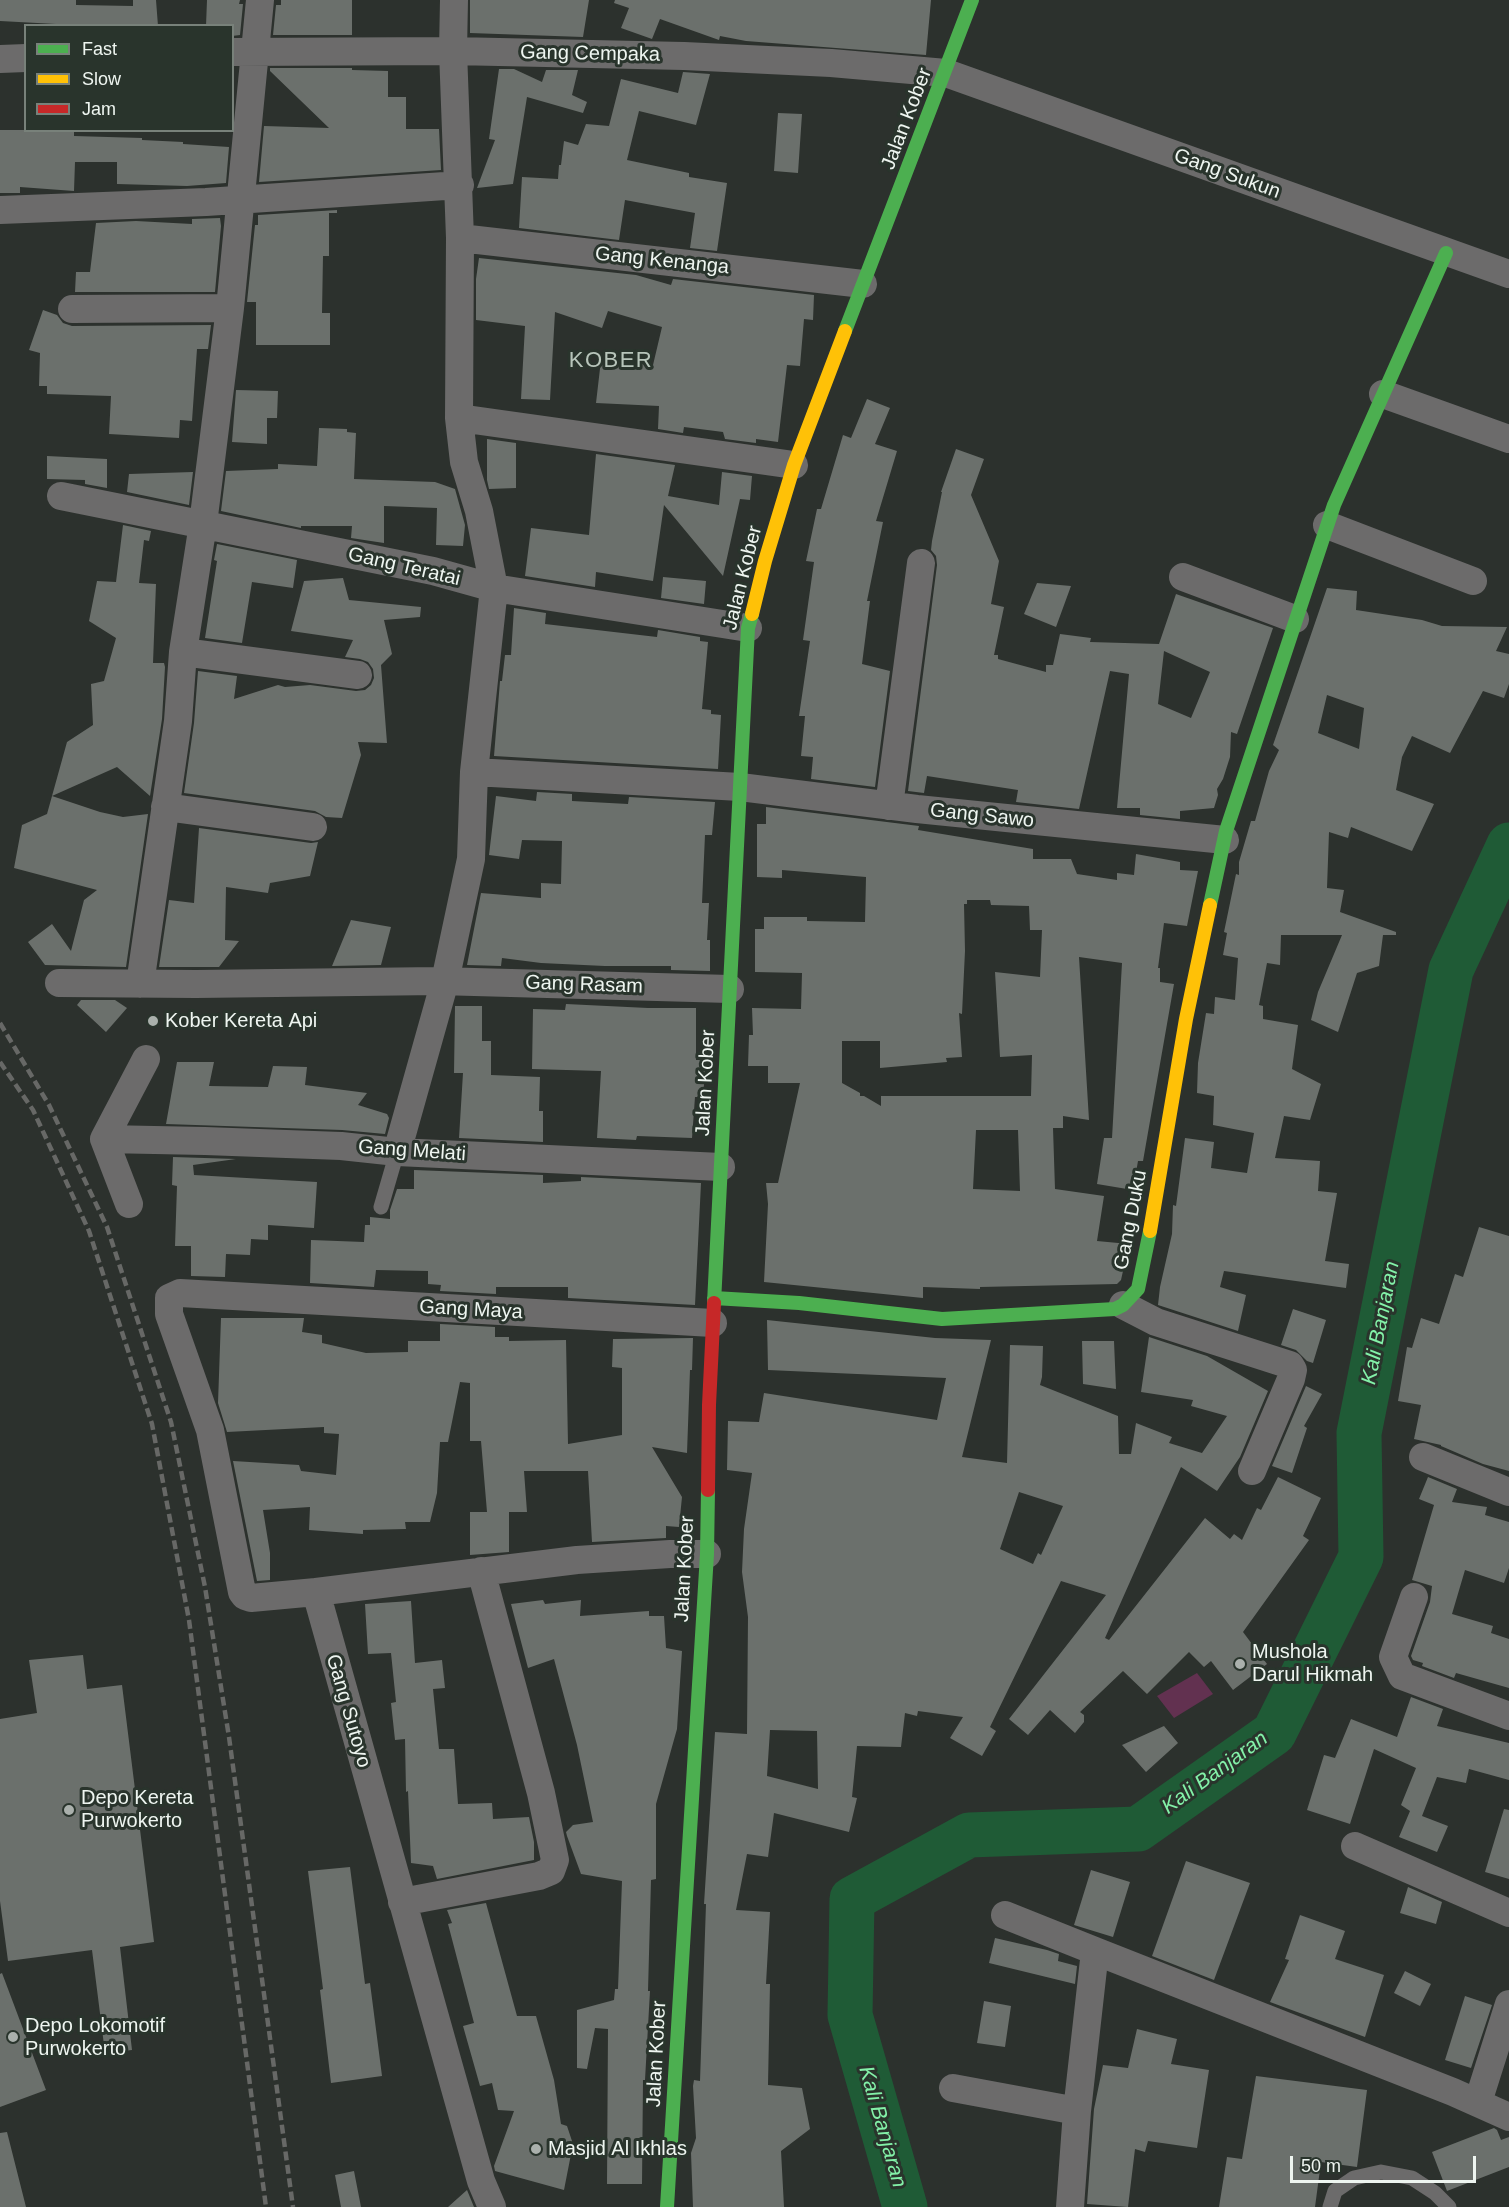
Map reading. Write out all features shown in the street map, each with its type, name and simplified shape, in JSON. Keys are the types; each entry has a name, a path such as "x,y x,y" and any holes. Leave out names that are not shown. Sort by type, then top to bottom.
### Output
{"street":[{"path":"140,984 178,721 183,652 203,524 230,308 242,200 244,51 260,0"},
{"path":"397,1152 437,981 471,859 474,772 494,588 479,511 464,462 459,417 460,185 453,51 454,0"},
{"name":"Jalan Kober","path":"667,2207 707,1554 713,1310 748,628 765,561 794,465 946,73 972,0"},
{"name":"Gang Cempaka","path":"244,51 453,51 695,57 831,63 946,73"},
{"path":"0,59 24,58"},
{"name":"Gang Sukun","path":"946,73 1509,274"},
{"path":"0,210 242,200 460,185"},
{"name":"Gang Kenanga","path":"460,238 863,284"},
{"name":"Gang Duku","path":"1123,1305 1138,1289 1145,1261 1186,1019 1225,840 1252,745 1334,505 1446,253"},
{"path":"72,309 230,308"},
{"path":"1383,394 1509,439"},
{"path":"459,417 794,465"},
{"name":"Gang Teratai","path":"61,496 433,571 494,588 748,628"},
{"path":"1327,525 1473,581"},
{"path":"889,806 921,563"},
{"path":"1183,577 1295,619"},
{"path":"183,652 358,675"},
{"name":"Gang Sawo","path":"474,772 740,787 889,806 1225,840"},
{"path":"165,807 314,827"},
{"name":"Gang Rasam","path":"58,983 437,981 730,989"},
{"path":"129,1204 104,1139 146,1059"},
{"name":"Gang Melati","path":"104,1139 341,1146 397,1152 721,1167"},
{"name":"Gang Maya","path":"316,1592 251,1598 242,1592 210,1430 169,1314 169,1298 180,1293 229,1297 713,1310"},
{"path":"713,1310 799,1303 942,1319 1093,1312 1123,1305 1156,1322 1283,1362 1293,1370 1252,1471"},
{"path":"1423,1457 1509,1492"},
{"path":"316,1592 588,1559 707,1554"},
{"path":"402,1902 539,1876 551,1871 555,1860 541,1793 481,1571"},
{"name":"Gang Sutoyo","path":"316,1592 481,2181 492,2207"},
{"path":"1414,1597 1393,1657 1402,1676 1509,1716"},
{"path":"1355,1846 1509,1913"},
{"path":"1005,1915 1478,2102 1509,2117"},
{"path":"1070,2207 1077,2111 1095,1951"},
{"path":"1478,2102 1509,2004"},
{"path":"953,2088 1077,2111"}],"lane":[{"path":"381,1207 397,1152"},
{"path":"1330,2207 1335,2191 1354,2178 1381,2172 1412,2178 1435,2193 1449,2207"}],"shaded area":[{"path":"1197,1673 1213,1694 1174,1718 1157,1696"}],"building":[{"path":"0,0 76,0 76,5 133,6 133,0 156,0 158,24 56,24 0,21"},
{"path":"207,0 240,0 239,4 243,4 240,35 234,36 234,24 206,24"},
{"path":"281,0 352,0 352,35 273,35 276,5 281,5"},
{"path":"470,0 589,0 583,37 470,33"},
{"path":"615,0 931,0 926,55 746,41 720,36 719,40 660,19 652,39 621,28 629,8 614,3"},
{"path":"270,68 352,68 352,70 388,71 388,97 406,97 406,129 439,129 441,170 259,182 264,126 329,128 270,71"},
{"path":"499,69 514,69 542,82 546,70 578,70 572,95 587,102 583,113 527,97 513,184 477,188 495,140 489,139"},
{"path":"683,72 710,74 696,125 639,111 627,160 689,173 689,177 727,183 717,251 690,248 695,213 625,200 619,240 519,228 522,177 558,179 564,141 578,145 586,124 609,126 621,79 678,93"},
{"path":"778,113 802,114 798,173 774,171"},
{"path":"0,130 74,132 74,136 142,138 142,140 229,147 226,183 187,186 117,184 117,162 75,162 74,191 20,187 20,193 0,193"},
{"path":"337,210 337,213 329,213 329,256 323,256 322,313 330,313 330,345 256,345 256,302 247,302 258,215"},
{"path":"220,218 215,292 75,292 76,272 90,272 96,223 136,221 192,224 192,219"},
{"path":"479,258 636,275 671,285 673,279 814,295 813,320 804,319 800,366 787,365 778,442 756,439 756,443 725,439 723,432 684,427 683,433 658,429 659,406 596,403 601,360 653,365 662,327 608,311 602,328 555,312 550,400 521,399 525,326 476,320 476,279"},
{"path":"43,310 57,315 63,323 72,326 211,325 208,349 197,349 192,421 180,420 179,438 109,434 111,396 47,394 47,386 39,386 40,353 29,350"},
{"path":"236,390 278,391 277,418 267,418 267,444 232,442"},
{"path":"867,399 890,408 875,444 897,451 876,521 883,522 867,601 870,601 862,664 890,671 875,787 811,779 813,757 801,756 805,716 799,716 810,641 803,640 814,562 806,561 817,509 821,509 843,435 851,438"},
{"path":"319,428 347,429 347,432 356,433 354,479 435,482 455,489 465,525 463,546 436,545 437,508 384,506 384,543 351,538 352,526 301,526 301,528 221,511 226,471 278,469 278,464 317,466"},
{"path":"487,439 516,443 516,488 489,489"},
{"path":"956,449 984,459 971,495 999,561 991,604 1004,607 994,655 998,655 998,659 1046,672 1046,665 1053,665 1060,634 1091,638 1090,642 1159,644 1176,594 1273,628 1237,734 1231,732 1230,757 1217,789 1218,795 1214,808 1180,811 1180,819 1140,815 1140,808 1117,808 1129,674 1110,671 1079,809 1016,802 1018,790 927,776 924,793 908,791 937,565 936,556 931,550 941,492","holes":["1164,651 1210,672 1191,718 1158,704"]},
{"path":"596,454 675,465 668,496 719,505 722,472 752,476 750,500 740,499 723,576 664,505 653,581 596,572 595,587 525,576 531,528 589,535"},
{"path":"47,456 107,459 107,488 85,484 85,480 47,479"},
{"path":"193,472 189,505 127,492 129,474"},
{"path":"123,525 151,531 149,541 144,540 139,583 156,584 153,663 164,663 165,667 162,719 150,796 117,767 52,796 67,742 93,725 91,684 104,681 116,638 89,621 97,581 116,582"},
{"path":"217,544 297,560 293,588 252,582 242,643 205,638 217,561 214,560"},
{"path":"663,577 706,581 704,604 661,598"},
{"path":"343,578 349,600 421,607 420,617 384,620 392,654 381,665 387,743 358,742 361,755 342,818 326,817 315,811 184,793 194,723 198,671 237,676 234,699 278,685 285,687 310,685 356,691 365,690 371,685 374,678 373,669 368,662 345,657 353,640 291,631 304,581"},
{"path":"1037,583 1071,586 1056,627 1024,614"},
{"path":"1327,588 1357,591 1356,610 1422,620 1442,626 1507,627 1496,651 1509,654 1509,684 1504,698 1483,691 1450,753 1412,736 1402,757 1396,790 1434,804 1412,851 1351,827 1348,838 1329,832 1327,888 1344,890 1340,912 1396,932 1396,935 1383,935 1379,966 1357,973 1338,1032 1311,1020 1318,992 1342,935 1281,935 1280,965 1267,963 1259,1005 1263,1006 1263,1019 1298,1025 1292,1069 1321,1084 1310,1120 1284,1116 1275,1158 1320,1161 1318,1191 1337,1193 1325,1261 1349,1264 1346,1288 1224,1271 1220,1287 1246,1295 1238,1331 1158,1305 1172,1234 1173,1205 1176,1206 1185,1138 1214,1142 1211,1168 1247,1173 1254,1133 1213,1125 1214,1096 1197,1093 1198,1063 1206,1013 1214,1014 1215,997 1235,1000 1238,958 1223,955 1227,933 1224,932 1236,874 1239,875 1239,862 1251,821 1255,821 1269,771 1279,750 1273,745","holes":["1327,695 1364,708 1359,749 1318,733"]},
{"path":"514,608 546,613 545,624 657,637 658,630 700,637 700,641 708,642 702,709 711,710 711,714 721,715 718,769 494,756 500,681 502,681 505,655 511,655"},
{"path":"537,792 572,794 572,801 628,804 629,797 715,802 712,835 705,835 702,903 709,903 707,940 710,940 710,971 671,970 671,966 541,963 502,958 501,966 467,965 481,893 541,898 541,883 561,884 562,841 522,840 519,859 489,855 496,796 536,801"},
{"path":"52,796 123,817 148,814 126,967 45,965 28,942 52,924 71,951 84,900 97,890 14,868 22,825 47,814"},
{"path":"766,807 919,826 918,830 1033,849 1033,859 1071,859 1077,874 1117,880 1117,873 1134,875 1136,854 1180,862 1180,870 1198,871 1187,926 1164,923 1158,968 1160,968 1160,982 1174,984 1143,1161 1138,1161 1133,1190 1097,1184 1104,1138 1112,1138 1122,963 1079,957 1089,1120 1063,1116 1063,1128 1053,1128 1055,1189 1104,1196 1097,1241 1129,1244 1121,1280 1117,1284 980,1287 980,1289 923,1287 923,1298 764,1282 768,1204 766,1183 778,1183 800,1083 768,1083 768,1066 748,1066 749,1035 753,1035 752,1008 801,1009 802,973 755,972 755,929 764,929 764,917 807,917 807,921 865,922 866,877 782,870 782,878 757,877 757,824 766,824","holes":["967,900 990,900 991,905 1029,906 1030,930 1042,930 1040,977 995,972 1000,1057 1032,1055 1031,1096 881,1096 881,1106 860,1096 860,1093 842,1083 842,1041 880,1041 880,1068 947,1062 946,1058 962,1057 959,1013 962,1014 965,951 964,904 967,904","976,1130 1018,1130 1020,1191 973,1189"]},
{"path":"199,828 311,843 318,842 310,876 270,883 268,893 226,887 225,940 239,941 219,967 159,967 169,900 194,903"},
{"path":"351,920 391,927 381,965 332,966"},
{"path":"81,1000 115,1000 127,1008 106,1032 77,1005"},
{"path":"566,1004 696,1008 696,1060 706,1060 703,1097 695,1097 692,1138 637,1136 636,1140 597,1138 601,1071 532,1069 533,1009 565,1010"},
{"path":"455,1006 482,1006 482,1041 491,1041 491,1075 540,1077 539,1111 543,1111 543,1142 459,1138 463,1073 454,1073"},
{"path":"177,1062 214,1062 209,1086 268,1087 273,1066 307,1067 305,1085 367,1093 358,1105 387,1114 389,1118 385,1134 342,1130 166,1124"},
{"path":"173,1157 236,1159 193,1165 194,1175 317,1182 314,1228 268,1225 268,1240 251,1239 250,1255 226,1254 225,1277 191,1276 191,1246 175,1246 177,1186 172,1185"},
{"path":"414,1170 543,1175 543,1183 581,1181 581,1177 701,1183 695,1305 568,1298 568,1287 496,1287 496,1294 440,1291 441,1285 428,1284 428,1271 376,1270 374,1287 310,1283 311,1240 364,1242 365,1225 370,1225 370,1217 390,1219 390,1210 397,1189 414,1189"},
{"path":"1479,1227 1509,1236 1509,1471 1483,1464 1441,1445 1414,1439 1421,1405 1398,1401 1407,1347 1412,1348 1421,1318 1439,1324 1455,1274 1463,1277"},
{"path":"1293,1309 1326,1320 1313,1363 1307,1361 1296,1350 1281,1345"},
{"path":"221,1318 304,1318 302,1332 322,1335 322,1343 366,1353 408,1352 408,1341 440,1341 440,1324 495,1327 495,1337 509,1337 509,1341 566,1340 568,1444 622,1435 622,1368 612,1367 613,1339 693,1338 687,1453 652,1447 682,1497 679,1527 666,1526 666,1538 592,1542 588,1471 524,1471 527,1512 509,1512 509,1552 470,1555 470,1512 487,1512 481,1441 470,1441 470,1383 460,1382 448,1442 440,1442 437,1493 430,1522 405,1522 406,1529 363,1530 363,1534 309,1530 310,1507 263,1510 270,1553 270,1580 257,1581 233,1461 299,1465 301,1471 336,1475 339,1434 324,1433 324,1427 227,1432 218,1403"},
{"path":"767,1320 935,1338 991,1340 962,1457 1007,1463 1010,1345 1043,1346 1040,1385 1118,1416 1119,1454 1131,1454 1136,1423 1172,1437 1169,1443 1202,1453 1227,1416 1191,1406 1193,1400 1141,1392 1149,1337 1207,1356 1268,1391 1240,1457 1217,1491 1181,1467 1105,1638 1109,1640 1205,1518 1230,1539 1234,1534 1242,1540 1257,1508 1261,1510 1278,1477 1321,1498 1303,1536 1309,1540 1243,1632 1267,1664 1233,1690 1211,1661 1204,1667 1189,1652 1147,1694 1123,1671 1080,1712 1084,1715 1084,1722 1075,1733 1050,1710 1028,1735 1009,1719 1106,1595 1061,1581 990,1727 996,1731 982,1756 950,1738 963,1717 918,1711 917,1716 905,1713 901,1747 857,1746 852,1797 857,1798 849,1832 774,1813 768,1857 747,1854 736,1910 770,1912 766,1984 770,1984 768,2085 802,2088 810,2129 781,2151 784,2207 693,2207 691,2153 696,2138 693,2086 694,2080 700,2081 706,1904 704,1904 715,1732 747,1734 748,1617 742,1572 744,1529 752,1473 727,1470 728,1421 759,1422 764,1393 937,1420 946,1378 768,1370","holes":["1019,1492 1063,1506 1041,1555 1038,1553 1033,1564 1000,1549","770,1730 817,1731 818,1789 767,1776"]},
{"path":"1082,1341 1114,1341 1116,1389 1083,1384"},
{"path":"1306,1386 1322,1394 1304,1426 1307,1428 1292,1473 1272,1466"},
{"path":"1428,1477 1457,1489 1452,1502 1487,1507 1485,1515 1509,1522 1509,1568 1504,1583 1465,1570 1452,1614 1493,1626 1491,1633 1509,1639 1509,1688 1456,1673 1454,1678 1422,1666 1423,1663 1413,1660 1411,1656 1430,1602 1432,1586 1412,1580 1434,1505 1419,1499"},
{"path":"543,1600 545,1604 581,1600 580,1616 649,1611 649,1616 664,1616 666,1648 682,1651 677,1729 656,1804 656,1879 651,1880 648,1991 650,1991 645,2080 643,2080 642,2184 607,2184 608,2029 595,2028 587,2069 577,2068 577,2010 614,2000 615,1989 618,1989 622,1881 581,1874 567,1836 566,1832 573,1825 593,1822 577,1745 554,1659 528,1668 511,1604"},
{"path":"411,1601 415,1663 442,1660 445,1688 433,1689 439,1749 454,1749 458,1804 492,1803 493,1819 529,1817 534,1842 534,1860 437,1879 433,1866 411,1863 405,1739 395,1740 391,1703 396,1702 391,1653 368,1654 365,1604"},
{"name":"Depo Kereta Purwokerto","path":"83,1655 87,1689 122,1685 154,1942 120,1947 132,2050 105,2053 92,1950 8,1961 0,1901 0,1719 37,1713 29,1660"},
{"path":"1411,1697 1443,1709 1437,1726 1509,1743 1509,1780 1469,1769 1466,1783 1437,1777 1422,1816 1448,1826 1437,1852 1399,1837 1410,1811 1401,1805 1416,1768 1374,1749 1350,1824 1307,1810 1324,1755 1335,1758 1351,1719 1397,1737"},
{"path":"1164,1726 1178,1743 1146,1772 1122,1745"},
{"path":"1504,1809 1509,1810 1509,1879 1485,1872"},
{"path":"1186,1861 1250,1883 1214,1980 1152,1956"},
{"path":"350,1867 365,1984 370,1983 382,2076 331,2083 320,1990 323,1989 308,1871"},
{"path":"1091,1870 1130,1882 1113,1937 1074,1925"},
{"path":"1408,1887 1442,1902 1436,1924 1400,1913"},
{"path":"486,1903 517,2016 536,2016 554,2080 561,2124 567,2126 573,2144 564,2190 495,2171 494,2166 514,2111 498,2110 492,2083 480,2086 463,2026 474,2023 448,1924 452,1923 447,1910"},
{"path":"1300,1915 1345,1931 1335,1959 1384,1975 1365,2037 1270,2002 1289,1960 1285,1959"},
{"path":"995,1938 1059,1954 1058,1961 1077,1966 1075,1984 989,1963"},
{"path":"1405,1971 1431,1984 1420,2006 1394,1993"},
{"name":"Depo Lokomotif Purwokerto","path":"2,1973 46,2090 0,2107 0,1974"},
{"path":"1465,1996 1492,2005 1471,2068 1445,2060"},
{"path":"984,2001 1011,2006 1005,2047 977,2043"},
{"path":"1137,2029 1177,2039 1171,2064 1209,2070 1197,2148 1148,2141 1145,2152 1135,2149 1128,2207 1087,2204 1094,2109 1103,2065 1128,2068"},
{"path":"1256,2076 1367,2090 1357,2167 1321,2162 1315,2207 1219,2207 1227,2157 1242,2159"},
{"path":"1494,2128 1501,2140 1509,2137 1509,2167 1447,2191 1432,2152"},
{"path":"7,2132 26,2207 0,2207 0,2133"},
{"path":"354,2171 361,2207 341,2207 335,2175"},
{"path":"467,2190 474,2207 448,2207"}],"waterway":[{"name":"Kali Banjaran","path":"905,2207 850,2015 852,1899 969,1835 1138,1829 1274,1733 1361,1557 1359,1433 1451,970 1509,845"}],"railway":[{"path":"0,1023 49,1105 107,1227 171,1422 205,1587 229,1737 293,2207"},
{"path":"0,1062 33,1110 89,1231 152,1424 189,1620 266,2207"}],"traffic: fast":[{"path":"845,331 972,0"},
{"path":"1210,905 1226,831 1334,505 1446,253"},
{"path":"714,1303 748,628 752,614"},
{"path":"714,1298 799,1303 942,1319 1115,1309 1123,1305 1138,1289 1150,1231"},
{"path":"667,2207 707,1554 708,1490"}],"traffic: slow":[{"path":"752,614 765,561 794,465 845,331"},
{"path":"1150,1231 1186,1019 1210,905"}],"traffic: jam":[{"path":"708,1490 714,1303"}],"place":[{"name":"Kober Kereta Api","path":"153,1021"},
{"name":"Mushola Darul Hikmah","path":"1240,1664"},
{"name":"Depo Kereta Purwokerto","path":"69,1810"},
{"name":"Depo Lokomotif Purwokerto","path":"13,2037"},
{"name":"Masjid Al Ikhlas","path":"536,2149"}],"district":[{"name":"KOBER","path":"611,361"}]}
